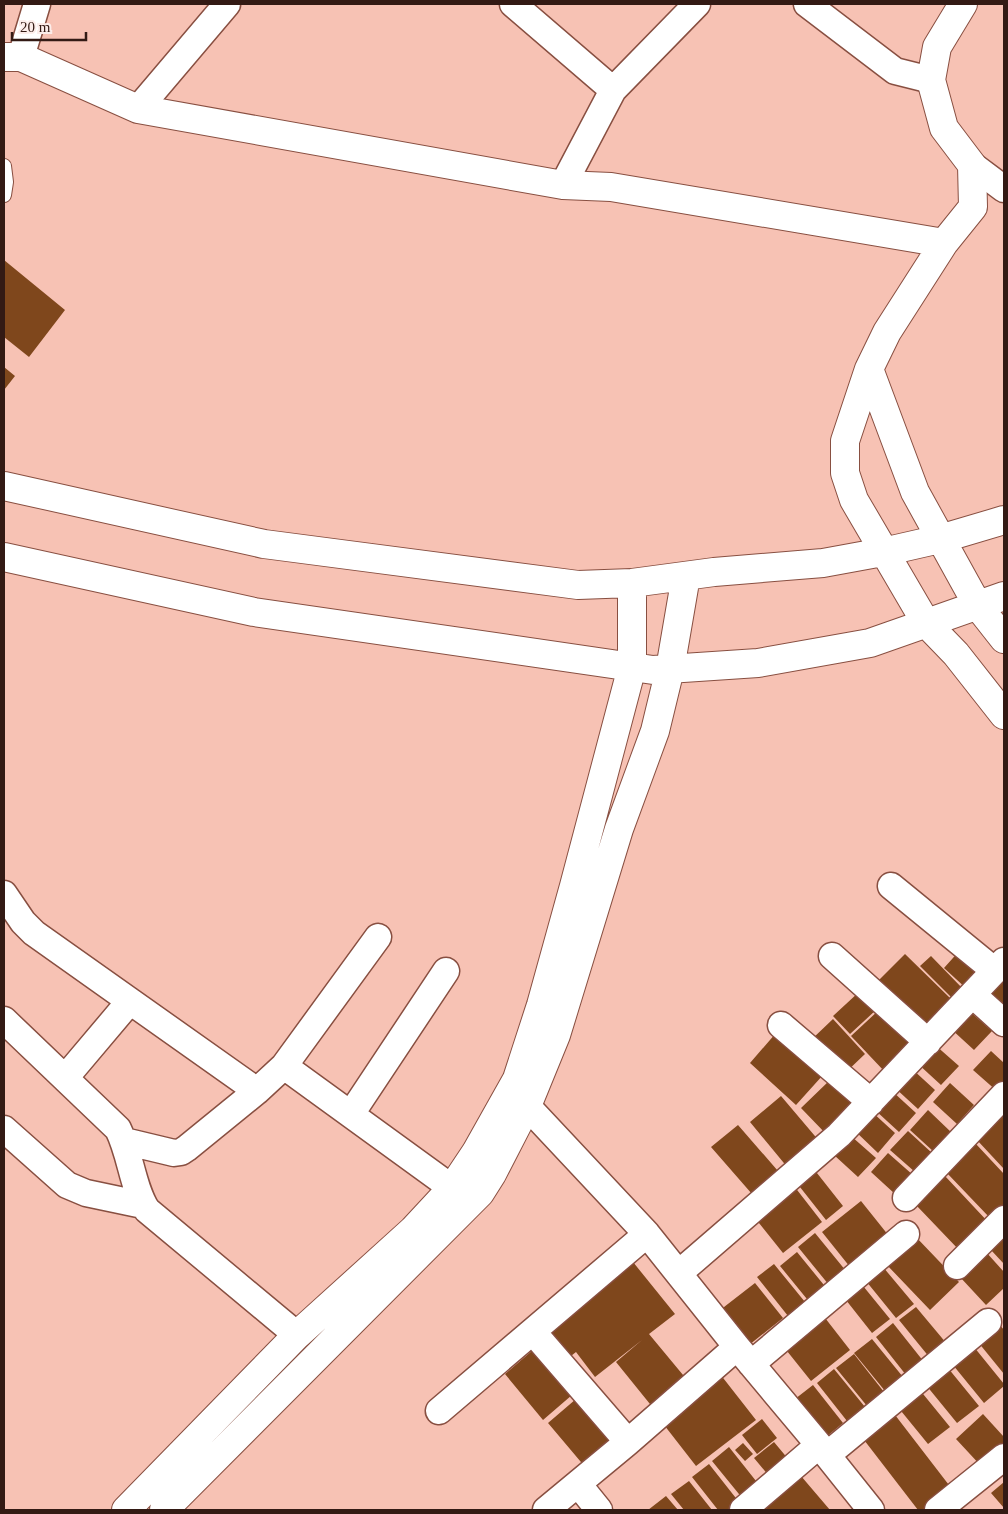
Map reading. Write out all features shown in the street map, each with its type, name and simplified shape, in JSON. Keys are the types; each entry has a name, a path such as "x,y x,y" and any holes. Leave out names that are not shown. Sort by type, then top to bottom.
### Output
{"street":[{"path":"36,4 12,57 138,108 563,185 611,187 944,243"},
{"path":"138,108 227,4"},
{"path":"513,4 613,90"},
{"path":"563,185 613,90 697,4"},
{"path":"807,4 895,71 931,80"},
{"path":"962,4 937,47 931,80 944,128 972,165 1004,190"},
{"path":"972,165 973,207 944,243 887,332 869,369 845,441 845,473 854,500 926,623 956,654 1004,715"},
{"path":"869,369 915,492 978,606 1004,638"},
{"path":"4,486 264,544 578,585 632,583 714,572 823,563 883,552 1004,520"},
{"path":"4,557 254,612 653,670 768,662 870,643 1004,596"},
{"path":"164,1510 480,1193 492,1174 527,1106 556,1035 619,829 655,731 670,669 686,576"},
{"path":"126,1510 297,1335 413,1230 452,1188 476,1152 517,1079 541,1005 572,895 632,667 632,583"},
{"path":"679,1273 821,1152 872,1102 999,966 890,886"},
{"path":"4,894 29,928 257,1091"},
{"path":"124,1141 174,1153 181,1152 257,1091 284,1066 378,937"},
{"path":"832,956 928,1042"},
{"path":"351,1114 446,971"},
{"path":"973,995 1004,1023"},
{"path":"65,1078 130,1001"},
{"path":"4,1020 110,1120 118,1130 124,1141 143,1205 147,1210 297,1335"},
{"path":"781,1025 872,1102"},
{"path":"284,1066 452,1188"},
{"path":"906,1198 1004,1095"},
{"path":"527,1106 647,1234 871,1510"},
{"path":"4,1129 67,1185 86,1193 143,1205"},
{"path":"957,1266 1004,1219"},
{"path":"439,1411 647,1234"},
{"path":"546,1510 628,1442 906,1234"},
{"path":"743,1510 988,1322"},
{"path":"533,1332 628,1442"},
{"path":"938,1510 1004,1457"},
{"path":"578,1484 599,1510"}],"lane":[{"path":"4,166 6,182 4,195"}],"building":[{"path":"4,260 65,310 29,357 4,337"},
{"path":"4,367 15,376 4,390"},
{"path":"961,949 986,971 968,990 944,968"},
{"path":"905,954 951,999 922,1029 875,984"},
{"path":"931,956 964,990 954,1000 920,966"},
{"path":"1004,974 1004,1018 981,996"},
{"path":"859,992 876,1010 850,1034 833,1016"},
{"path":"880,1009 914,1045 885,1072 851,1036"},
{"path":"967,1009 992,1031 974,1050 950,1028"},
{"path":"833,1019 865,1054 843,1075 811,1040"},
{"path":"776,1033 823,1075 796,1105 750,1063"},
{"path":"934,1044 959,1066 941,1085 917,1063"},
{"path":"991,1051 1004,1063 1004,1085 998,1092 973,1070"},
{"path":"911,1068 935,1090 918,1109 894,1087"},
{"path":"830,1080 857,1107 828,1136 801,1108"},
{"path":"950,1083 974,1105 957,1124 933,1102"},
{"path":"892,1091 916,1113 899,1132 875,1110"},
{"path":"781,1096 820,1142 788,1168 750,1122"},
{"path":"928,1110 952,1133 934,1152 910,1130"},
{"path":"871,1111 895,1133 878,1153 854,1130"},
{"path":"1004,1115 1004,1169 977,1140"},
{"path":"738,1125 778,1171 752,1194 711,1147"},
{"path":"908,1131 932,1153 915,1172 890,1150"},
{"path":"851,1136 876,1158 858,1177 834,1155"},
{"path":"976,1144 1004,1174 1004,1205 990,1218 946,1172"},
{"path":"888,1153 913,1175 895,1194 871,1172"},
{"path":"813,1168 843,1206 826,1220 796,1182"},
{"path":"945,1176 989,1223 960,1251 916,1205"},
{"path":"794,1186 822,1222 783,1253 755,1218"},
{"path":"861,1201 889,1236 850,1267 822,1232"},
{"path":"815,1233 846,1271 829,1285 798,1247"},
{"path":"915,1236 959,1282 930,1310 886,1264"},
{"path":"1004,1237 1004,1264 991,1250"},
{"path":"797,1252 828,1290 811,1304 780,1266"},
{"path":"986,1252 1004,1272 1004,1288 986,1305 960,1277"},
{"path":"633,1262 675,1314 649,1334 688,1381 654,1409 616,1362 642,1340 595,1377 576,1352 562,1363 541,1335"},
{"path":"774,1264 805,1302 788,1316 757,1277"},
{"path":"883,1267 914,1304 896,1318 866,1281"},
{"path":"859,1281 890,1319 872,1333 842,1295"},
{"path":"755,1283 783,1318 744,1349 715,1314"},
{"path":"916,1307 947,1344 930,1358 899,1320"},
{"path":"822,1314 850,1350 811,1381 783,1346"},
{"path":"893,1323 924,1362 906,1375 876,1337"},
{"path":"1000,1325 1004,1330 1004,1374 978,1342"},
{"path":"872,1339 903,1377 885,1391 854,1353"},
{"path":"974,1347 1004,1384 984,1403 953,1365"},
{"path":"533,1350 572,1395 543,1420 505,1374"},
{"path":"854,1354 884,1392 867,1406 836,1368"},
{"path":"948,1368 979,1406 957,1423 926,1385"},
{"path":"834,1369 865,1407 847,1421 817,1383"},
{"path":"720,1374 756,1420 696,1466 661,1421"},
{"path":"813,1385 843,1423 826,1437 795,1399"},
{"path":"919,1389 950,1427 928,1444 897,1406"},
{"path":"576,1399 615,1444 586,1468 548,1423"},
{"path":"892,1411 952,1489 925,1510 918,1510 861,1436"},
{"path":"983,1414 1004,1437 1004,1446 982,1467 956,1439"},
{"path":"762,1419 777,1438 757,1454 742,1435"},
{"path":"774,1442 789,1460 769,1476 754,1458"},
{"path":"743,1443 753,1454 745,1461 735,1450"},
{"path":"729,1447 760,1486 743,1499 712,1461"},
{"path":"709,1464 739,1502 729,1510 718,1510 692,1477"},
{"path":"801,1476 830,1510 761,1510"},
{"path":"689,1481 712,1510 684,1510 671,1494"},
{"path":"1004,1482 1004,1508 991,1493"},
{"path":"666,1496 678,1510 648,1510"}]}
